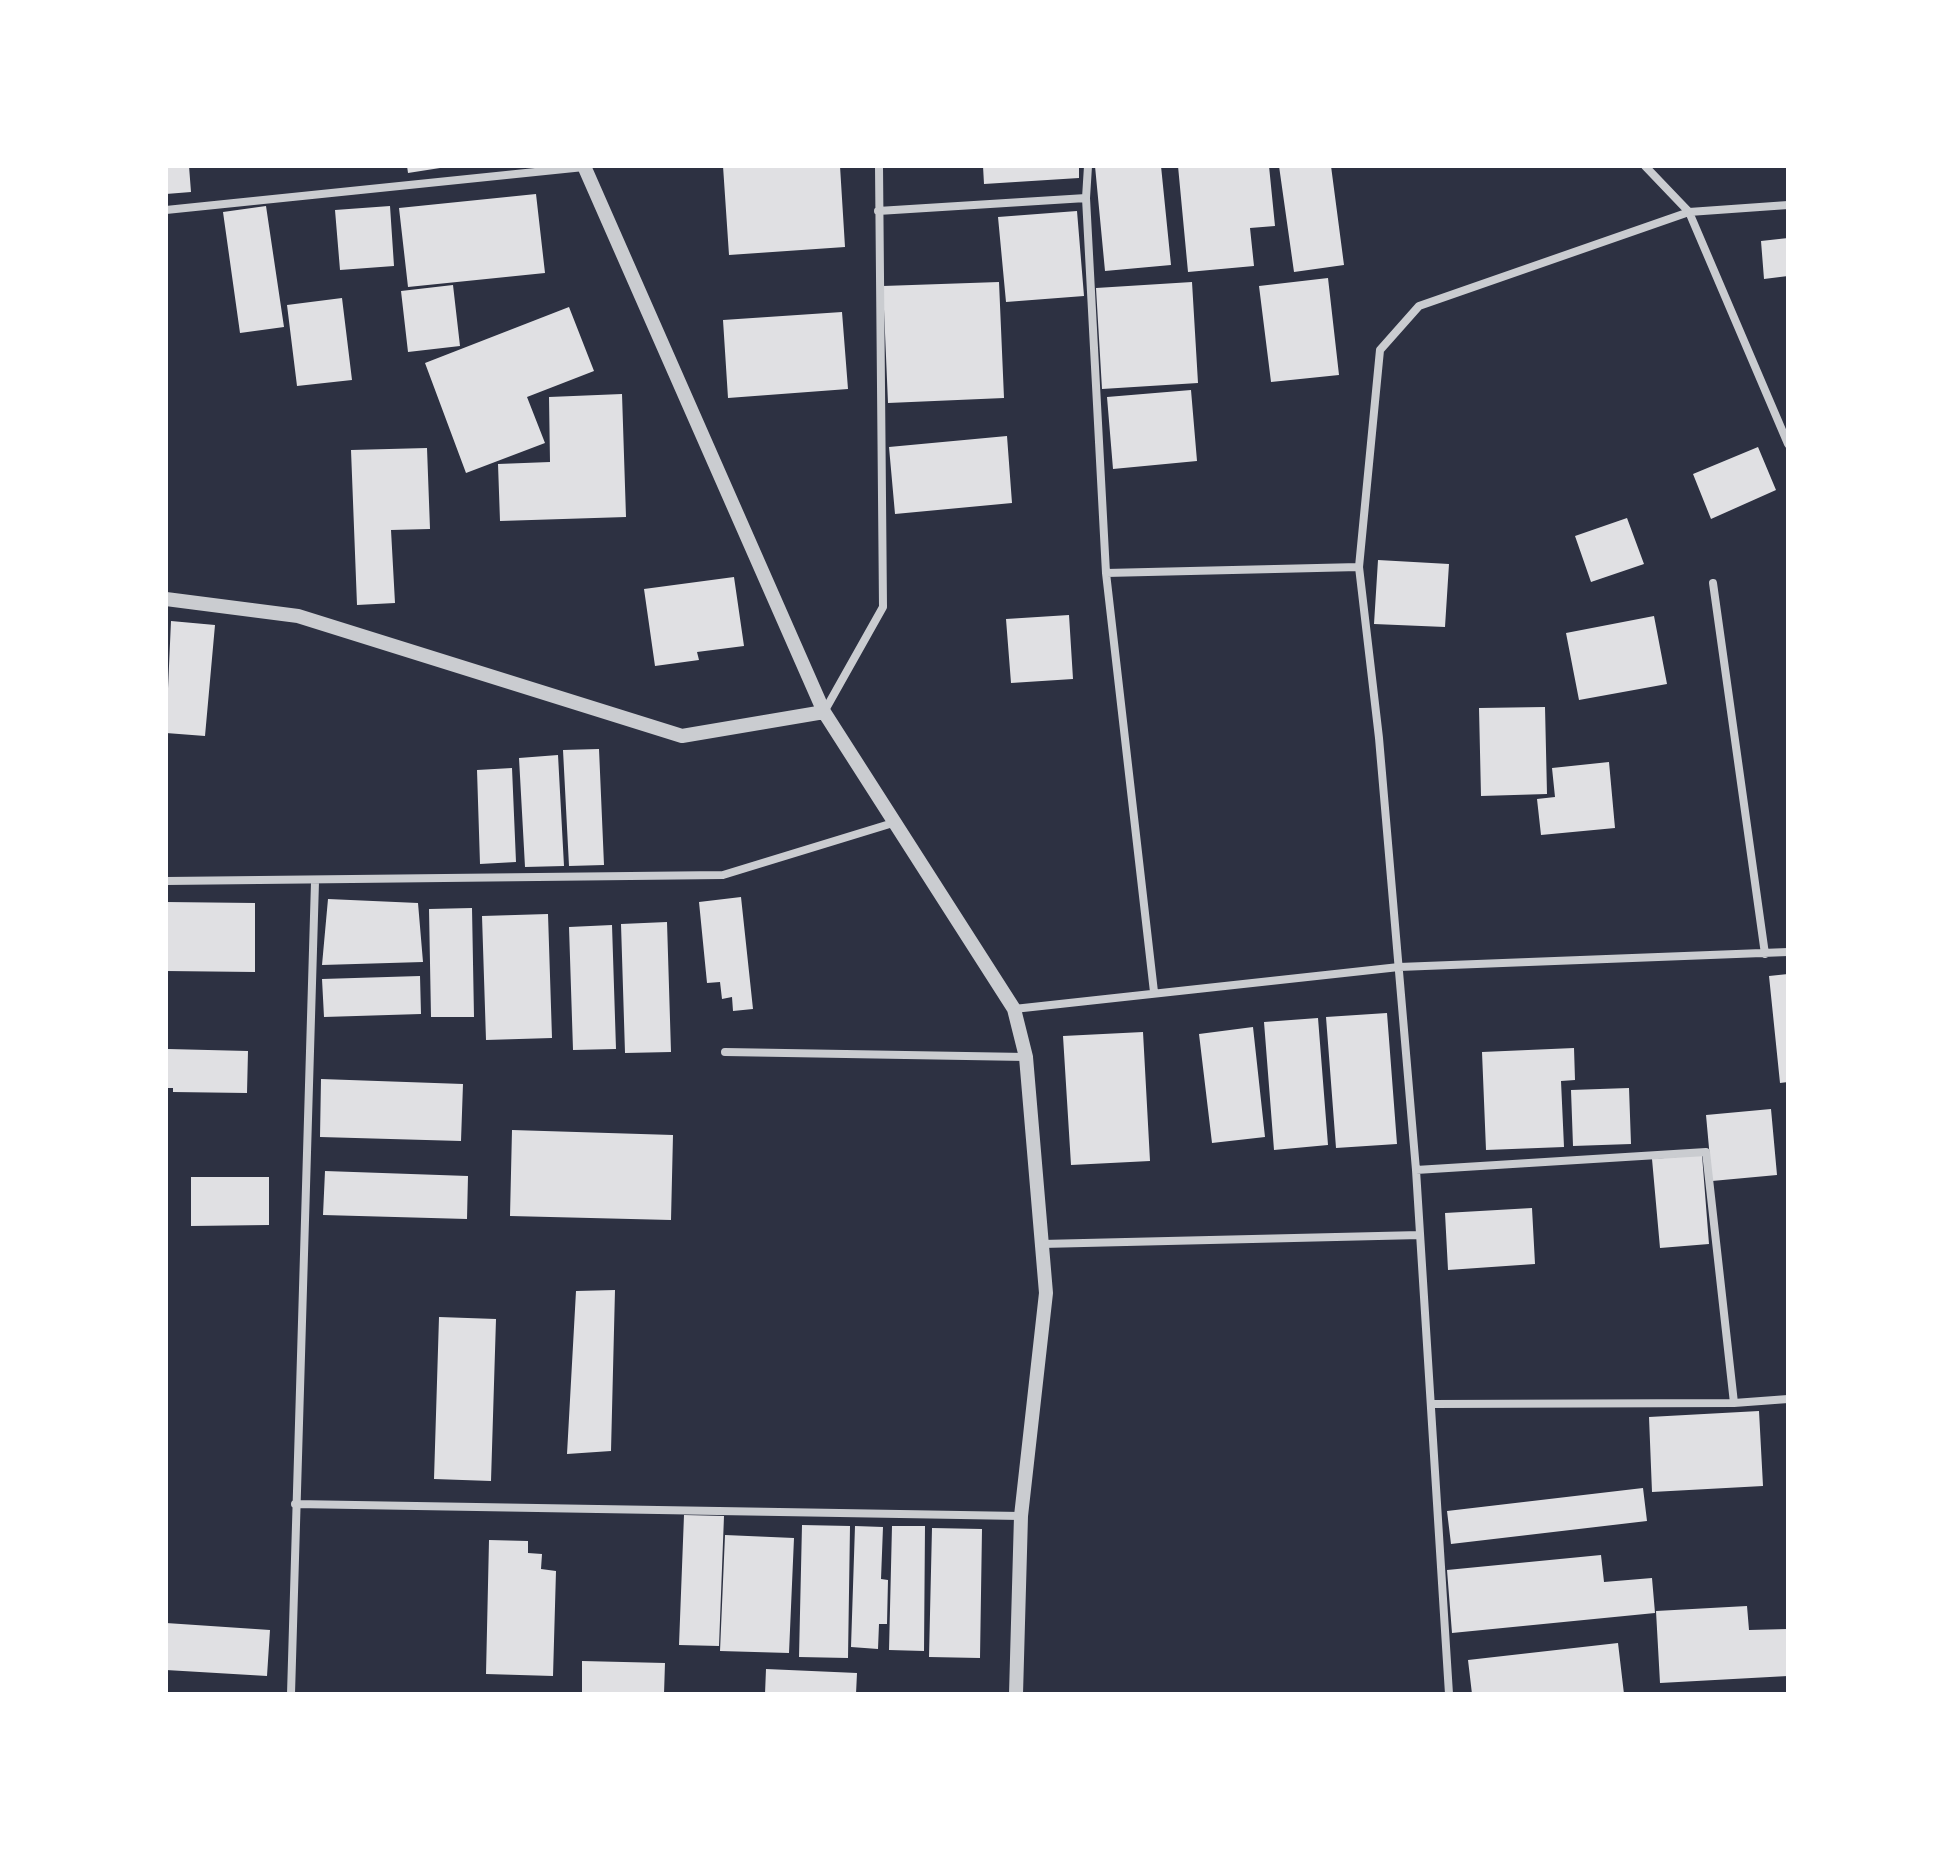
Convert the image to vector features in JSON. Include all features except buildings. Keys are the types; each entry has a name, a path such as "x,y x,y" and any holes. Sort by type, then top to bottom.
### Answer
{"street":[{"path":"166,210 584,166 824,712 1014,1009 1026,1057 1046,1293 1021,1516 1016,1694"},
{"path":"824,712 883,607 879,166"},
{"path":"1088,166 1086,198 1106,573 1154,992"},
{"path":"1645,166 1689,212 1788,444"},
{"path":"878,211 1086,198"},
{"path":"1449,1694 1416,1170 1359,567 1380,350 1419,306 1689,212 1788,205"},
{"path":"1106,573 1359,567"},
{"path":"1713,583 1765,954"},
{"path":"166,599 298,616 682,736 824,712"},
{"path":"166,881 315,882 723,875 893,823"},
{"path":"291,1694 315,882"},
{"path":"1014,1009 1399,967 1788,952"},
{"path":"725,1052 1026,1057"},
{"path":"1416,1170 1706,1152 1734,1403"},
{"path":"1042,1244 1420,1235"},
{"path":"1433,1404 1734,1403 1788,1399"},
{"path":"295,1504 1021,1516"}]}
